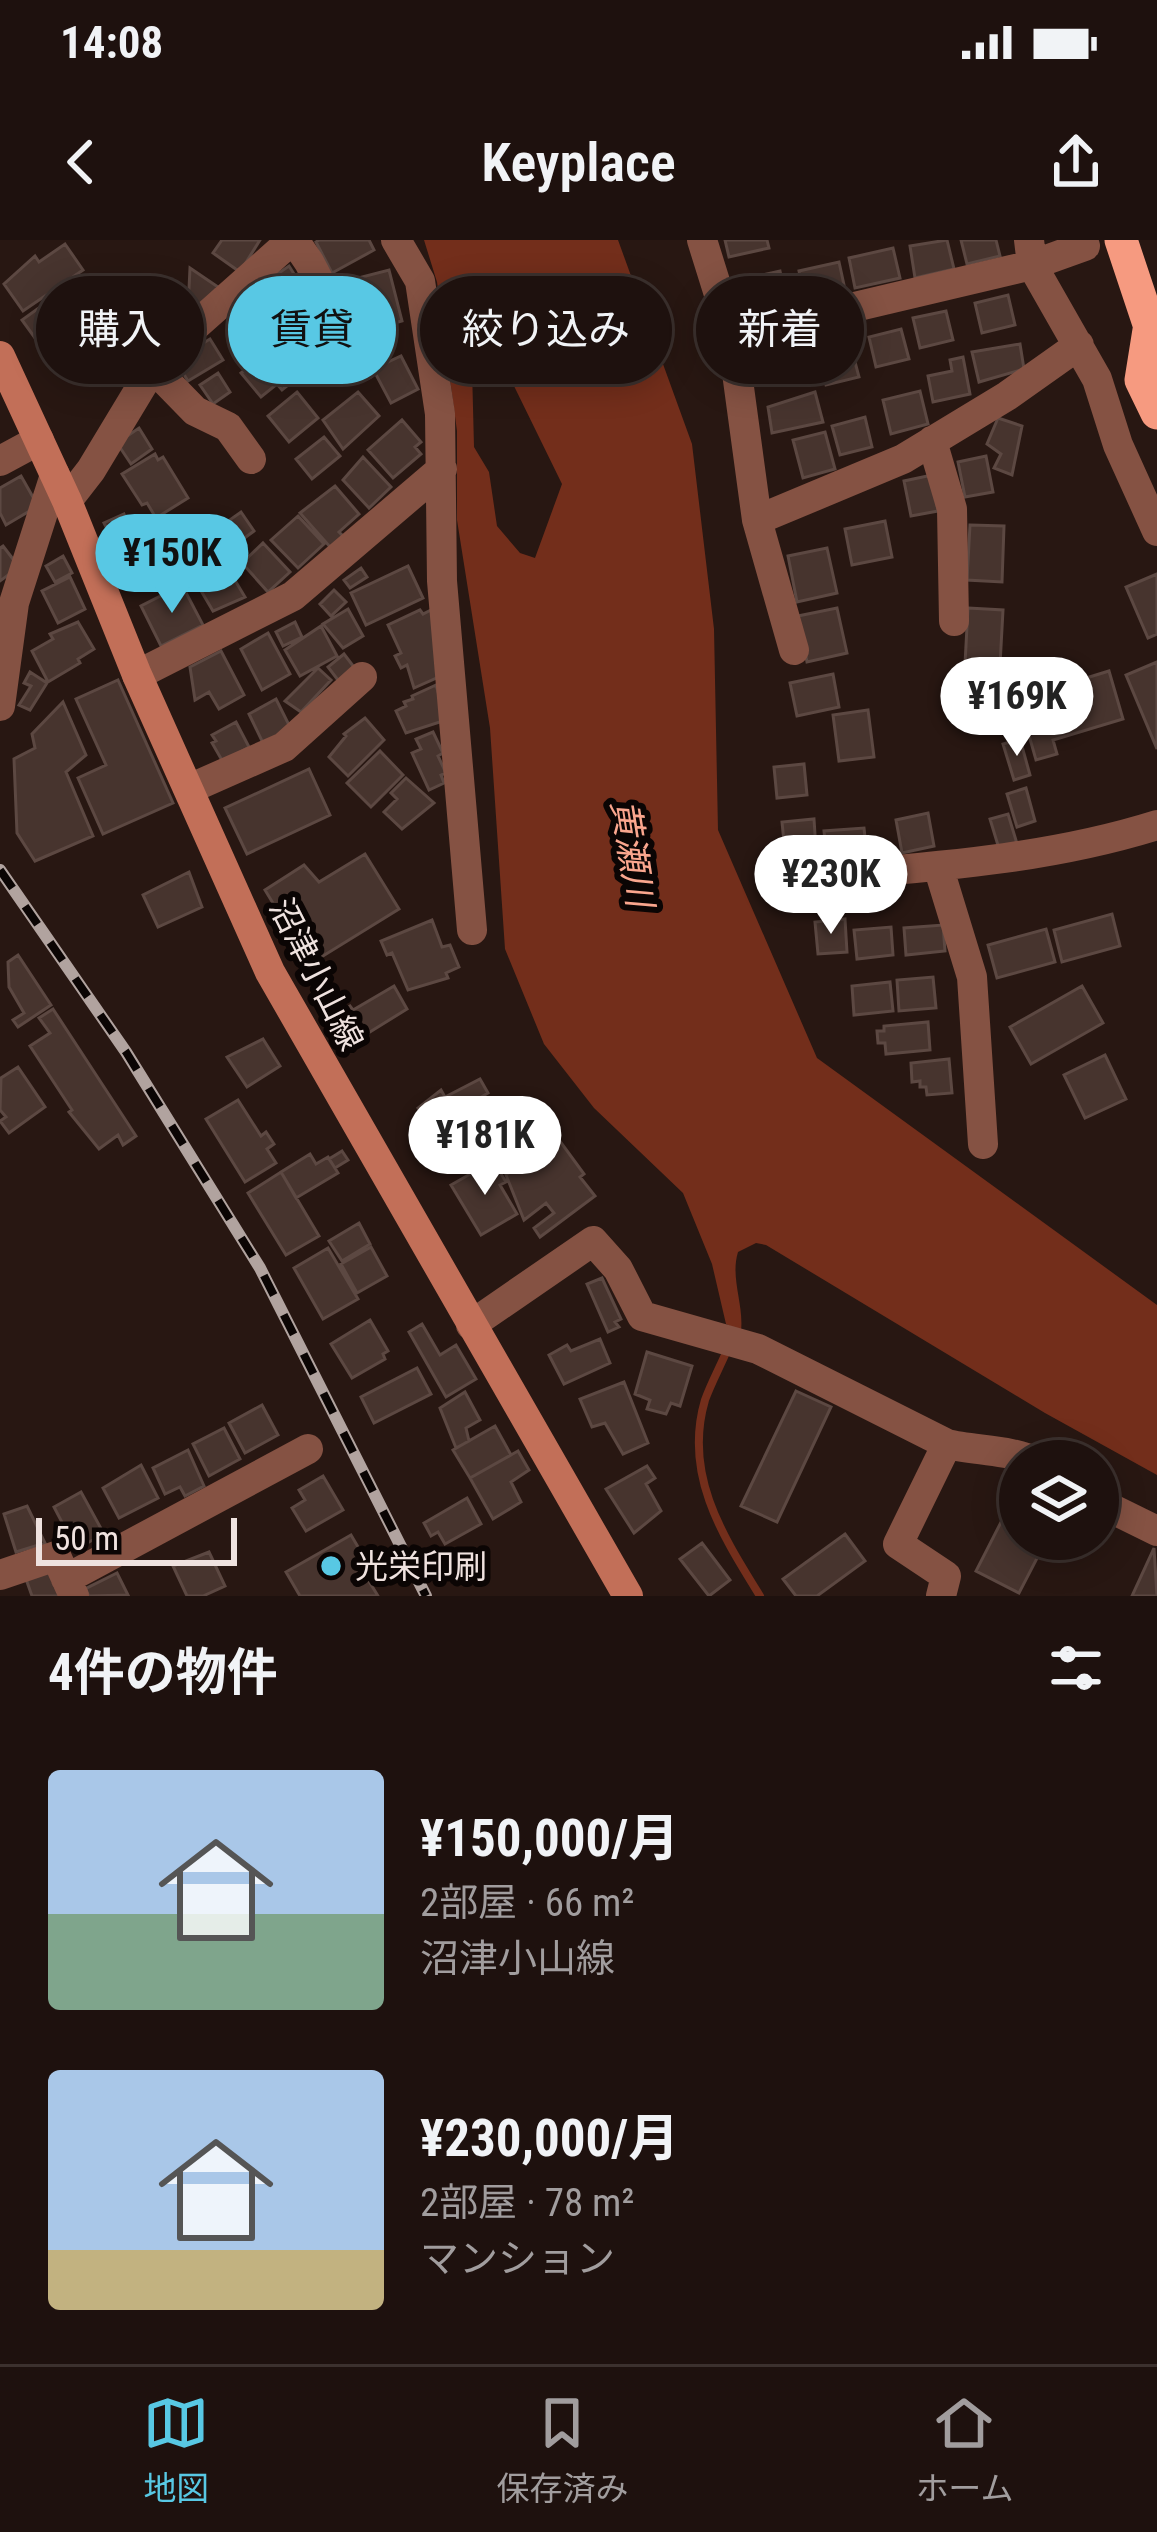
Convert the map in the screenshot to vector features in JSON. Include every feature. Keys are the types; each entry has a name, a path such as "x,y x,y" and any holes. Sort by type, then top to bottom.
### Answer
{"highway":[{"path":"1121,240 1153,339 1141,380 1157,413"}],"main road":[{"name":"沼津小山線","path":"0,356 270,972 628,1596"}],"street":[{"path":"204,321 293,240 316,276"},
{"path":"396,240 421,281 440,414 442,581 472,930"},
{"path":"702,240 713,276"},
{"path":"864,299 1030,253 1085,246"},
{"path":"1030,253 1097,379 1118,445 1157,531"},
{"path":"757,520 903,459 1007,396 1078,345"},
{"path":"0,706 14,603 61,488 91,470 143,384"},
{"path":"169,384 195,411 228,427 251,459"},
{"path":"739,384 757,520 794,650"},
{"path":"0,461 39,440"},
{"path":"932,441 952,509 953,621"},
{"path":"136,675 293,596 442,469"},
{"path":"189,790 284,747 362,676"},
{"path":"783,880 1009,859 1102,842 1157,825"},
{"path":"938,866 972,977 983,1144"},
{"path":"471,1324 593,1241 617,1269 642,1316 758,1349 947,1444 999,1453"},
{"path":"941,1596 946,1576 898,1544 947,1444"},
{"path":"0,1575 56,1556 70,1587 308,1449"},
{"path":"1119,1512 1157,1531"}],"water":[{"path":"424,240 618,240 631,276 435,276"},
{"name":"黄瀬川","path":"451,384 472,384 474,447 489,472 497,526 520,553 535,558 562,484 513,384 670,384 692,444 714,629 718,830 817,1058 1157,1305 1157,1475 1119,1454 1119,1440 1094,1440 766,1245 756,1243 738,1252 741,1331 726,1324 712,1264 683,1193 594,1108 544,1044 505,949 490,728 457,520 457,431"}],"building":[{"path":"222,240 260,240 240,272 213,253"},
{"path":"319,240 369,240 374,250 332,273"},
{"path":"725,240 767,240 769,248 729,257"},
{"path":"947,240 954,269 915,278 910,246"},
{"path":"961,240 996,240 1000,256 967,264"},
{"path":"65,244 83,270 74,276 36,276 36,302 23,311 4,284 35,256 39,262"},
{"path":"893,248 900,278 864,286 864,276 853,276 849,258"},
{"path":"839,262 842,276 800,276 799,271"},
{"path":"289,266 295,276 274,276"},
{"path":"204,278 218,287 204,303"},
{"path":"1008,295 1015,325 982,333 975,303"},
{"path":"36,310 36,339 22,320"},
{"path":"946,311 953,340 920,348 913,318"},
{"path":"901,329 909,359 876,367 869,337"},
{"path":"210,339 223,360 204,371 204,343"},
{"path":"1020,344 1024,369 979,382 972,352"},
{"path":"401,356 418,389 391,403 381,384 396,384 396,358"},
{"path":"963,357 970,394 933,402 928,376 952,371 950,360"},
{"path":"218,373 230,392 213,404 200,385"},
{"path":"250,384 277,384 261,397"},
{"path":"920,391 928,424 891,434 883,400"},
{"path":"297,392 318,418 289,442 268,416"},
{"path":"358,392 379,416 343,449 323,420"},
{"path":"815,392 823,422 772,433 768,407"},
{"path":"865,417 872,447 840,455 832,426"},
{"path":"998,418 1022,426 1012,475 994,468 1001,454 987,444"},
{"path":"402,420 421,442 415,447 421,454 393,478 368,450"},
{"path":"139,428 152,449 131,464 117,443"},
{"path":"825,432 835,469 803,478 793,440"},
{"path":"324,437 340,456 312,479 296,459"},
{"path":"155,454 158,460 163,457 188,498 156,518 122,474"},
{"path":"986,456 993,492 965,497 958,462"},
{"path":"363,457 391,487 369,508 343,480"},
{"path":"932,475 938,511 911,516 904,481"},
{"path":"21,476 38,506 6,525 0,513 0,488"},
{"path":"335,486 359,514 339,532 344,537 331,548 300,513"},
{"path":"241,512 254,531 231,548 217,529"},
{"path":"124,514 133,534 114,543 104,523"},
{"path":"298,516 324,544 298,568 271,540"},
{"path":"885,521 892,557 852,565 845,529"},
{"path":"970,525 1004,526 1002,582 967,580"},
{"path":"197,533 211,564 161,587 143,558"},
{"path":"263,543 290,572 268,592 242,563"},
{"path":"0,548 19,567 0,581"},
{"path":"827,548 837,593 797,602 788,556"},
{"path":"63,556 72,573 55,582 46,566"},
{"path":"408,566 423,598 366,625 351,593"},
{"path":"361,568 367,577 350,588 344,580"},
{"path":"230,572 245,597 213,611 200,589"},
{"path":"1157,574 1157,634 1148,638 1126,587"},
{"path":"70,577 85,609 58,623 42,591"},
{"path":"182,585 203,625 161,646 141,606"},
{"path":"334,590 346,602 331,616 320,604"},
{"path":"837,608 847,653 807,662 798,616"},
{"path":"968,608 1003,610 1000,665 965,664"},
{"path":"348,609 363,636 343,648 323,624"},
{"path":"420,610 423,614 431,610 443,675 414,688 407,665 401,668 395,656 401,653 388,625"},
{"path":"78,622 94,649 48,682 32,651 53,639 50,634"},
{"path":"295,622 302,637 283,646 276,632"},
{"path":"321,626 337,656 300,676 285,650"},
{"path":"268,633 290,674 262,690 241,649"},
{"path":"221,651 244,695 219,709 209,692 195,700 190,667"},
{"path":"344,654 357,671 341,684 328,667"},
{"path":"1157,662 1157,749 1126,675"},
{"path":"318,668 331,680 301,712 285,701"},
{"path":"1109,671 1123,719 1053,740 1057,754 1036,760 1022,711 1061,700 1057,687"},
{"path":"30,672 47,683 30,710 19,705 31,686 24,683"},
{"path":"833,674 839,707 797,716 790,683"},
{"path":"118,680 173,803 103,834 78,778 106,765 76,699"},
{"path":"436,685 446,720 406,733 396,711 412,696"},
{"path":"276,699 291,729 263,743 249,714"},
{"path":"63,702 86,755 66,772 93,836 35,861 17,833 14,759 35,748 32,734"},
{"path":"868,710 874,757 839,761 833,715"},
{"path":"365,718 384,740 348,776 329,757 344,734"},
{"path":"236,722 249,747 223,762 212,735"},
{"path":"433,732 446,773 441,775 444,783 429,790 412,753 421,749 416,739"},
{"path":"1020,739 1030,775 1014,780 1003,744"},
{"path":"380,751 403,775 371,807 347,783"},
{"path":"804,764 807,795 777,798 774,767"},
{"path":"309,769 330,815 247,854 225,808"},
{"path":"406,778 434,803 402,829 384,812 397,799 391,793"},
{"path":"1026,788 1035,821 1017,827 1007,794"},
{"path":"928,813 934,846 902,853 896,820"},
{"path":"1008,814 1018,847 1000,852 990,819"},
{"path":"814,819 816,850 785,852 782,822"},
{"path":"864,828 867,856 827,860 824,831"},
{"path":"365,854 399,909 310,964 265,890 304,865 319,882"},
{"path":"189,872 202,907 158,927 143,895"},
{"path":"1112,914 1120,946 1062,962 1054,930"},
{"path":"845,919 847,952 818,954 815,922"},
{"path":"432,920 442,947 450,945 459,967 446,973 448,978 408,990 392,953 387,955 381,941"},
{"path":"943,925 945,951 906,955 904,928"},
{"path":"891,927 893,955 857,959 854,930"},
{"path":"1046,929 1055,962 997,978 988,945"},
{"path":"18,955 51,1005 18,1027 13,1020 24,1013 9,987 8,962"},
{"path":"933,977 936,1008 899,1011 897,980"},
{"path":"890,982 893,1011 854,1015 852,986"},
{"path":"394,986 407,1009 357,1040 340,1012 350,1006 353,1010"},
{"path":"1082,986 1103,1023 1031,1064 1010,1027"},
{"path":"53,1009 136,1136 123,1145 118,1135 99,1149 69,1112 72,1110 30,1046 50,1033 39,1018"},
{"path":"928,1022 930,1050 886,1054 885,1043 878,1043 877,1031 884,1031 884,1026"},
{"path":"263,1039 280,1066 247,1087 227,1057"},
{"path":"1105,1055 1126,1099 1085,1118 1064,1075"},
{"path":"949,1059 952,1093 927,1095 920,1081 912,1082 911,1063"},
{"path":"18,1067 45,1107 9,1133 0,1121 6,1117 0,1110 1,1078"},
{"path":"480,1079 488,1093 421,1141 415,1133 429,1125 418,1108 441,1090 445,1097"},
{"path":"238,1100 261,1136 266,1132 274,1144 267,1149 276,1163 245,1182 206,1119"},
{"path":"480,1107 493,1127 463,1146 450,1126"},
{"path":"533,1113 553,1140 557,1137 595,1196 540,1237 534,1228 554,1213 546,1203 524,1220 506,1175 518,1165 505,1149 505,1134"},
{"path":"487,1139 496,1153 479,1163 470,1151"},
{"path":"342,1151 348,1160 335,1168 329,1159"},
{"path":"310,1154 316,1164 328,1157 338,1173 296,1198 281,1172"},
{"path":"493,1161 517,1214 481,1235 451,1185"},
{"path":"281,1172 319,1236 286,1255 248,1193"},
{"path":"359,1223 370,1244 342,1261 329,1241"},
{"path":"371,1247 387,1276 357,1293 341,1264"},
{"path":"328,1248 358,1299 323,1319 294,1268"},
{"path":"602,1278 621,1319 615,1322 619,1327 608,1332 587,1284"},
{"path":"370,1320 388,1351 383,1354 385,1359 352,1378 331,1344"},
{"path":"422,1324 440,1355 456,1345 476,1379 446,1397 409,1332"},
{"path":"600,1339 610,1363 564,1384 549,1355 567,1345 571,1351"},
{"path":"647,1352 692,1366 680,1406 671,1403 666,1414 647,1409 650,1400 635,1394"},
{"path":"417,1368 431,1394 374,1423 361,1397"},
{"path":"624,1382 648,1443 623,1454 605,1423 592,1427 580,1399"},
{"path":"796,1391 831,1407 777,1522 741,1506"},
{"path":"465,1392 480,1420 466,1428 469,1441 456,1448 440,1408"},
{"path":"262,1405 278,1435 245,1453 229,1423"},
{"path":"495,1426 511,1455 470,1478 453,1450"},
{"path":"224,1428 240,1459 209,1476 193,1444"},
{"path":"188,1450 204,1486 185,1496 180,1487 165,1494 153,1468"},
{"path":"518,1451 529,1470 511,1482 521,1502 493,1519 470,1478"},
{"path":"141,1465 158,1498 119,1518 103,1488"},
{"path":"647,1466 655,1478 646,1484 661,1511 634,1533 606,1489"},
{"path":"323,1476 343,1510 306,1531 292,1508 305,1500 299,1490"},
{"path":"81,1492 104,1534 76,1549 54,1507"},
{"path":"467,1498 481,1524 445,1544 438,1532 431,1536 424,1523"},
{"path":"27,1506 45,1543 16,1552 4,1514"},
{"path":"999,1526 999,1560 1036,1560 1019,1593 976,1571"},
{"path":"845,1534 865,1561 817,1596 796,1596 783,1579"},
{"name":"光栄印刷","path":"351,1535 368,1564 361,1568 378,1596 300,1596 286,1572"},
{"path":"702,1543 730,1580 709,1596 680,1559"},
{"path":"1154,1548 1157,1596 1132,1596"},
{"path":"209,1552 225,1586 203,1596 187,1596 173,1566"},
{"path":"53,1568 65,1596 32,1596 26,1579"},
{"path":"117,1573 128,1595 89,1596 85,1589"}],"waterway":[{"path":"728,1348 705,1400 699,1454 710,1504 760,1596"}],"railway":[{"path":"0,870 126,1052 260,1268 426,1596"}],"place":[{"name":"光栄印刷","path":"331,1566"}]}
